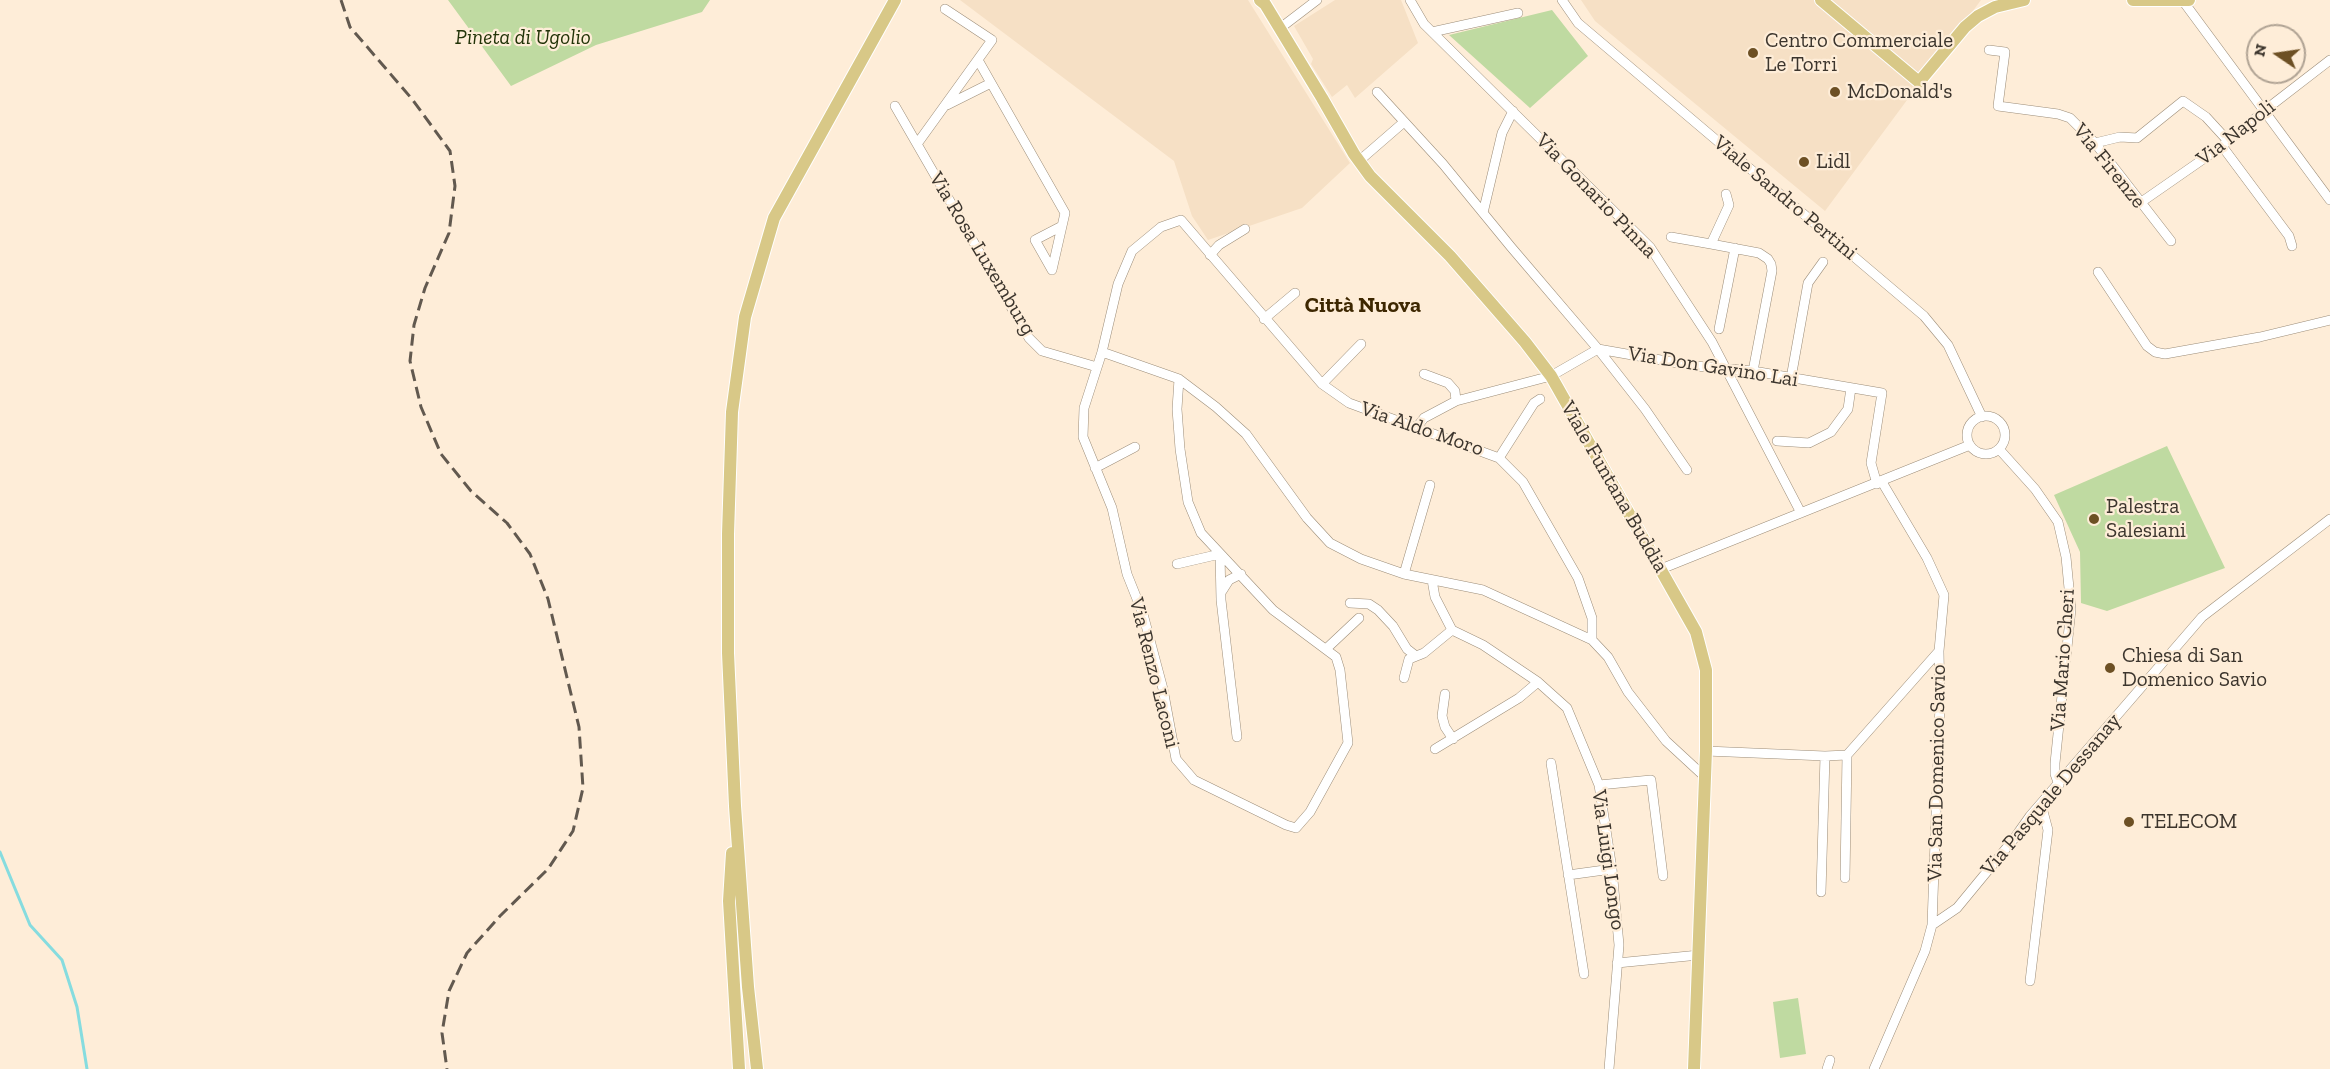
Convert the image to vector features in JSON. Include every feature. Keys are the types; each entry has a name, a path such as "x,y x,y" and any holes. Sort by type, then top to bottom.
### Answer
{"main road":[{"name":"Viale Funtana Buddia","path":"1260,0 1370,176 1450,256 1525,342 1551,376 1696,632 1704,657 1706,751 1694,1069"},
{"path":"1821,0 1919,82 1965,27 1978,16 1995,7 2024,0"},
{"path":"2133,0 2186,0"},
{"path":"757,1069 748,987 735,807 728,652 728,534 732,412 745,317 774,218 892,5"},
{"path":"735,807 729,901 739,1069"}],"street":[{"path":"1279,28 1317,0"},
{"name":"Via Gonario Pinna","path":"1410,0 1424,24 1650,247 1689,305 1726,368 1800,513"},
{"name":"Viale Sandro Pertini","path":"1562,0 1578,23 1924,315 1948,345 1982,417"},
{"path":"2186,0 2330,200"},
{"path":"917,144 992,40 945,9"},
{"path":"1432,32 1518,13"},
{"name":"Via Firenze","path":"1989,50 2005,52 1998,106 2058,114 2070,118 2095,143 2171,241"},
{"path":"978,60 1065,213 1052,270 1035,240 1062,226"},
{"name":"Via Napoli","path":"2140,203 2225,144 2330,60"},
{"path":"944,107 991,83"},
{"path":"1377,92 1443,165 1598,349 1645,409 1687,470"},
{"path":"2095,143 2120,137 2137,138 2183,101 2206,117 2289,236 2292,246"},
{"name":"Via Rosa Luxemburg","path":"895,106 1029,338 1042,351 1097,367"},
{"path":"1484,213 1502,133 1513,111"},
{"path":"1359,161 1404,122"},
{"path":"1711,244 1729,205 1726,194"},
{"name":"Via Aldo Moro","path":"1102,352 1118,284 1132,251 1161,227 1181,220 1322,384 1349,403 1499,458 1523,482 1578,578 1592,618 1592,640"},
{"path":"1210,255 1219,245 1245,229"},
{"path":"1671,237 1759,253 1768,259 1772,271 1753,371"},
{"path":"1719,329 1735,248"},
{"path":"1791,378 1808,283 1823,262"},
{"path":"2098,272 2147,346 2155,352 2176,353 2330,320"},
{"path":"1264,319 1295,293"},
{"path":"1322,384 1361,344"},
{"name":"Via Don Gavino Lai","path":"1418,427 1424,418 1456,401 1551,376 1598,349 1695,366 1753,371 1882,393 1871,463 1879,483"},
{"path":"1134,447 1095,468 1083,436 1084,408 1102,352 1179,379 1216,407 1246,434 1307,518 1330,543 1360,559 1404,574 1483,590 1592,640 1608,657 1628,692 1666,741 1705,777"},
{"path":"1424,374 1448,383 1455,391 1456,401"},
{"name":"Via Renzo Laconi","path":"1095,468 1112,508 1127,574 1143,614 1163,689 1176,759 1194,780 1296,828 1311,812 1348,743 1340,670 1336,657 1273,610 1201,533 1188,502 1179,439 1177,409 1179,379"},
{"path":"1777,441 1809,443 1831,432 1848,409 1851,388"},
{"path":"1499,458 1534,403 1540,399"},
{"path":"1982,417 1996,419 2003,426 2006,436 1999,449 1992,454 1976,451 1970,445 1967,435 1970,426 1982,417"},
{"path":"1662,569 1970,445"},
{"name":"Via Mario Cheri","path":"1999,449 2035,489 2058,522 2066,557 2071,609 2055,762 2055,774 2059,785"},
{"name":"Via San Domenico Savio","path":"1875,1069 1925,951 1932,925 1940,715 1939,651 1944,595 1927,558 1879,483"},
{"path":"1404,574 1430,485"},
{"name":"Via Pasquale Dessanay","path":"1932,925 1956,908 2161,662 2202,617 2330,519"},
{"path":"1178,564 1220,554 1237,736"},
{"path":"1222,591 1228,580 1241,574"},
{"path":"1404,678 1409,659 1424,653 1452,630 1435,597 1432,580"},
{"path":"1350,603 1369,604 1378,610 1393,626 1407,649 1416,656"},
{"path":"1326,649 1359,618"},
{"name":"Via Luigi Longo","path":"1452,630 1483,645 1538,682 1567,708 1599,785 1612,869 1619,945 1609,1069"},
{"path":"1845,878 1847,755 1939,651"},
{"path":"1435,749 1519,698 1538,682"},
{"path":"1446,694 1442,716 1445,727 1453,739"},
{"path":"1706,751 1847,755"},
{"path":"1821,892 1825,756"},
{"path":"1551,763 1584,974"},
{"path":"1599,785 1651,780 1663,876"},
{"path":"2030,981 2048,830 2041,804"},
{"path":"1568,875 1612,869"},
{"path":"1617,963 1699,956"}],"shaded area":[{"path":"960,0 1248,0 1350,163 1302,208 1208,240 1192,216 1174,161"},
{"path":"1335,0 1401,0 1418,43 1355,98 1347,85 1332,97 1311,64 1313,59 1294,26"},
{"path":"1581,0 1981,0 1825,211 1595,21"}],"green space":[{"name":"Pineta di Ugolio","path":"448,0 710,0 702,12 596,45 511,86"},
{"path":"1552,10 1588,56 1530,108 1449,35"},
{"path":"2167,446 2225,568 2107,611 2081,603 2080,552 2054,495"},
{"path":"1798,998 1806,1054 1780,1058 1773,1002"}],"waterway":[{"path":"0,852 30,925 62,960 77,1007 87,1069"}],"railway":[{"path":"341,0 350,27 412,99 450,151 455,186 449,233 425,288 414,325 410,361 421,407 441,454 471,491 507,523 530,554 548,599 579,727 583,788 573,831 548,869 500,916 467,953 449,991 442,1033 447,1069"}],"place":[{"name":"Centro Commerciale Le Torri","path":"1753,53"},
{"name":"McDonald's","path":"1835,92"},
{"name":"Lidl","path":"1804,162"},
{"name":"Palestra Salesiani","path":"2094,519"},
{"name":"Chiesa di San Domenico Savio","path":"2110,668"},
{"name":"TELECOM","path":"2129,822"}],"district":[{"name":"Città Nuova","path":"1363,306"}]}
